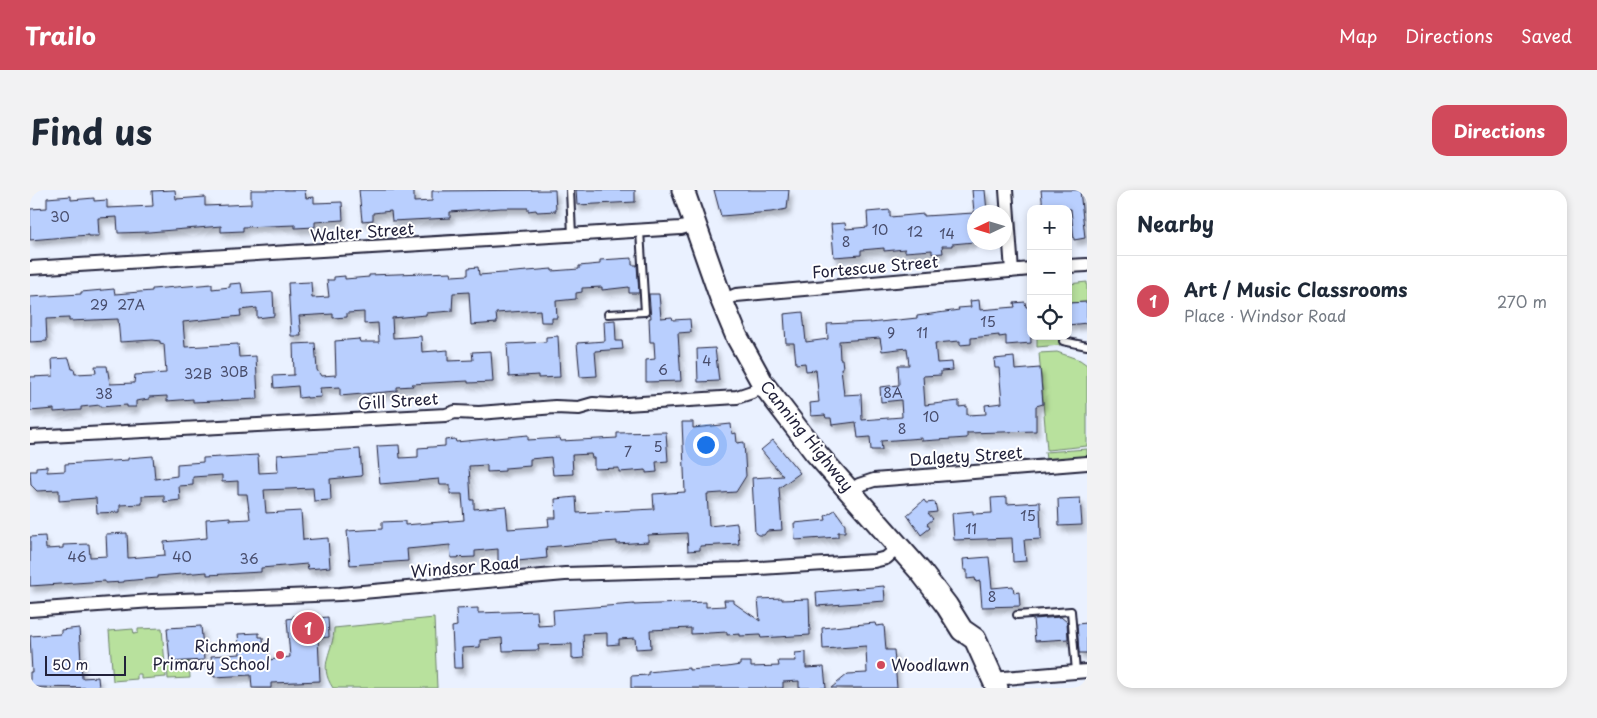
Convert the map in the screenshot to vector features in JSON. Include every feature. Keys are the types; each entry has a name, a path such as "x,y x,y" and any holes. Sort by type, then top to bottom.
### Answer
{"highway":[{"name":"Canning Highway","path":"683,190 722,301 737,337 763,384 815,452 899,547 947,606 962,630 963,645 991,685"}],"street":[{"path":"1006,190 1012,271"},
{"name":"Walter Street","path":"30,268 640,231 684,228 695,224"},
{"path":"1072,266 1087,265"},
{"name":"Fortescue Street","path":"722,301 736,295 1027,270"},
{"name":"Gill Street","path":"30,437 339,422 446,415 455,412 479,413 555,407 579,408 593,404 737,397 752,392 763,384"},
{"name":"Dalgety Street","path":"851,492 859,485 874,480 1087,463"},
{"name":"Windsor Road","path":"30,610 152,601 340,594 566,574 742,569 874,560 886,558 899,547"},
{"path":"991,685 1081,671"}],"lane":[{"path":"570,190 572,235"},
{"path":"608,314 646,312 640,231"},
{"path":"1063,342 1087,346"},
{"path":"1017,615 1071,611 1081,671"}],"green space":[{"path":"1087,282 1087,302 1072,303 1072,284"},
{"path":"1037,340 1060,340 1060,345 1037,347"},
{"path":"1057,352 1080,360 1087,365 1087,446 1047,450 1039,353"},
{"path":"1087,449 1087,457 1046,459 1045,452"},
{"path":"434,618 437,688 333,688 328,680 326,665 334,628"},
{"path":"162,628 166,677 141,679 141,674 137,674 137,679 113,681 109,631 133,629 134,634 138,633 138,629"},
{"path":"189,661 190,678 168,679 167,663"}],"building":[{"path":"175,190 176,199 205,197 205,206 251,204 251,190 305,190 306,198 314,197 314,203 342,202 343,220 315,222 315,227 295,228 295,225 243,227 243,231 221,232 221,226 118,233 117,217 98,218 99,236 88,235 30,240 30,209 47,208 47,198 71,196 71,200 94,198 94,201 107,200 107,208 153,206 152,191"},
{"path":"359,190 414,190 414,202 432,201 432,191 555,190 556,211 537,212 536,210 528,211 528,208 501,208 450,212 450,218 392,221 391,211 373,213 373,220 362,221"},
{"path":"576,190 635,190 635,202 577,205"},
{"path":"714,190 789,190 787,209 721,216"},
{"path":"972,190 985,190 986,205 973,205"},
{"path":"1041,190 1080,190 1085,238 1074,240 1072,205 1043,205"},
{"path":"890,210 890,217 967,213 967,243 942,246 943,253 932,254 932,250 905,252 905,249 884,251 884,248 861,250 861,255 834,257 831,224 845,223 846,229 868,227 867,212"},
{"path":"632,258 632,265 637,265 639,293 629,293 629,287 602,290 602,287 582,288 582,292 576,293 576,299 556,301 557,318 552,318 552,322 541,322 540,310 496,313 497,323 471,325 469,292 453,293 452,311 392,318 393,338 421,336 422,352 448,350 448,361 473,360 472,352 491,351 493,382 468,383 468,381 412,384 413,386 397,387 397,391 340,396 340,387 320,388 321,397 307,398 299,398 298,386 274,388 273,376 294,375 293,344 315,343 317,370 321,376 336,375 335,341 359,339 360,342 379,342 378,323 364,324 364,312 347,313 347,317 333,318 333,314 299,316 301,336 291,336 288,283 311,282 312,298 329,297 327,280 334,280 334,277 345,276 345,279 369,277 369,275 451,272 452,276 468,275 468,268 478,267 479,275 552,269 552,271 579,269 579,266 600,264 600,260"},
{"path":"241,283 243,294 273,292 274,316 257,318 257,308 240,310 241,316 183,322 185,347 238,344 239,357 256,356 258,399 193,402 193,399 167,401 167,396 149,397 149,399 136,401 136,407 127,407 127,405 100,407 100,405 81,407 81,410 54,412 54,409 30,411 30,377 53,376 52,359 69,358 75,374 96,373 95,366 107,366 110,384 134,383 135,375 166,373 164,344 153,340 120,342 118,319 69,321 69,318 46,319 47,341 30,342 30,297 81,294 81,292 114,289 115,294 212,284 212,289 230,287 230,284"},
{"path":"649,294 659,294 661,318 672,317 673,320 690,319 691,332 678,333 681,381 646,382 646,360 655,359 654,342 650,342"},
{"path":"979,300 980,310 1015,307 1014,303 1025,302 1027,307 1027,340 1031,340 1031,343 1006,345 1006,336 999,337 999,335 971,338 971,344 960,345 960,341 935,343 937,363 952,362 953,370 941,371 941,375 923,376 925,405 959,401 959,407 967,406 967,415 986,414 985,405 1002,403 999,368 995,368 994,359 1014,357 1015,370 1040,368 1043,404 1036,406 1036,431 967,433 967,438 922,441 922,438 881,441 882,450 871,450 870,437 858,438 856,422 832,425 831,418 826,418 825,415 811,416 810,403 819,402 816,370 806,371 805,363 796,364 794,343 786,343 784,314 803,312 806,342 828,339 827,324 870,323 917,318 917,316 971,307 970,301","holes":["880,338 882,351 907,348 909,365 898,365 899,385 880,387 881,402 901,400 902,417 862,420 861,394 844,395 839,341"]},
{"path":"1087,302 1087,323 1072,325 1072,303"},
{"path":"615,320 616,341 622,341 623,349 595,351 597,376 580,377 577,343 605,341 604,321"},
{"path":"558,336 560,377 538,378 538,375 509,377 507,344 546,342 546,337"},
{"path":"715,348 719,381 698,382 697,349"},
{"path":"682,422 693,422 693,428 731,424 732,434 736,433 737,443 744,442 746,476 736,492 707,494 709,526 737,523 739,544 700,546 700,550 688,551 687,533 648,535 648,542 617,544 617,541 546,547 547,558 498,563 498,549 475,551 475,557 451,558 450,545 407,549 408,561 350,565 347,531 382,529 382,522 405,521 405,525 464,520 462,494 450,494 450,485 440,485 439,479 380,484 377,446 399,445 400,458 418,457 418,448 445,446 445,440 455,439 456,442 528,435 528,440 560,438 561,441 617,438 617,433 666,432 668,461 656,462 657,472 646,473 646,470 619,472 619,468 594,469 594,458 592,458 591,454 572,455 573,474 553,475 551,457 530,459 530,466 505,468 505,471 487,472 487,465 469,466 471,500 474,500 474,509 506,506 508,529 549,526 548,518 556,518 555,499 576,497 577,513 654,509 653,494 685,492"},
{"path":"773,440 800,473 779,488 782,530 767,531 764,535 758,535 755,533 752,478 783,476 761,450"},
{"path":"360,449 362,476 330,479 331,500 314,501 313,488 264,490 266,513 301,511 303,540 328,538 330,567 308,569 307,564 261,568 261,572 207,575 207,572 157,576 157,578 124,582 105,583 105,581 30,586 30,537 45,536 46,549 63,548 63,545 89,544 90,557 107,556 106,534 127,533 128,558 165,555 164,542 207,538 206,519 230,517 230,520 250,519 247,494 238,494 238,481 222,482 222,475 193,477 193,485 179,486 180,500 164,502 164,495 142,496 142,504 120,505 120,512 97,513 96,498 59,501 59,490 37,491 31,485 30,471 36,471 36,467 47,466 47,472 65,471 65,464 128,460 128,458 153,456 155,479 177,476 177,464 203,462 203,458 258,455 259,473 278,472 277,455"},
{"path":"1007,497 1007,504 1040,502 1041,539 1024,540 1026,561 1013,562 1012,538 954,540 952,513 973,511 973,514 992,513 991,498"},
{"path":"1080,498 1082,525 1059,526 1058,499"},
{"path":"924,500 926,503 935,502 937,512 928,513 933,519 927,524 930,528 921,535 907,515"},
{"path":"835,510 845,524 845,532 838,532 838,537 795,540 794,523 826,520 825,516"},
{"path":"989,557 992,588 1013,586 1014,593 1019,592 1020,606 982,607 980,581 976,582 975,578 967,579 967,570 964,570 963,559"},
{"path":"884,586 885,601 817,606 816,592"},
{"path":"782,598 782,600 809,599 810,635 761,638 760,635 727,635 727,632 691,634 691,628 650,630 651,648 636,649 635,638 619,639 619,644 607,645 607,633 583,634 584,658 572,659 572,644 538,645 539,650 503,651 502,638 480,640 480,647 462,648 463,668 454,668 452,627 457,626 456,609 478,608 478,613 537,611 538,626 554,625 553,610 634,604 706,602 706,607 725,606 724,600 734,600 734,603 760,621 758,599"},
{"path":"318,614 318,618 328,617 329,637 318,638 320,681 271,683 271,688 252,688 251,675 214,677 211,656 240,654 238,634 259,633 259,637 263,637 264,652 269,652 269,660 290,657 287,619 293,618 293,616"},
{"path":"1061,617 1067,622 1068,639 1035,641 1033,619"},
{"path":"875,623 876,626 884,625 886,650 894,650 897,688 831,688 848,674 867,673 866,646 823,649 822,628"},
{"path":"1087,623 1087,653 1079,653 1077,624"},
{"path":"201,626 204,660 170,662 167,628"},
{"path":"79,628 82,678 98,677 99,688 30,687 30,672 32,672 30,636 61,634 61,630"},
{"path":"806,652 806,668 824,667 826,688 799,688 799,681 783,682 783,688 631,688 631,676 648,675 648,672 727,667 740,665 740,662 751,662 751,667 779,666 778,661 796,661 795,653"}],"place":[{"name":"Art / Music Classrooms","path":"308,628"},
{"name":"Richmond Primary School","path":"280,655"},
{"name":"Woodlawn","path":"881,665"}]}
